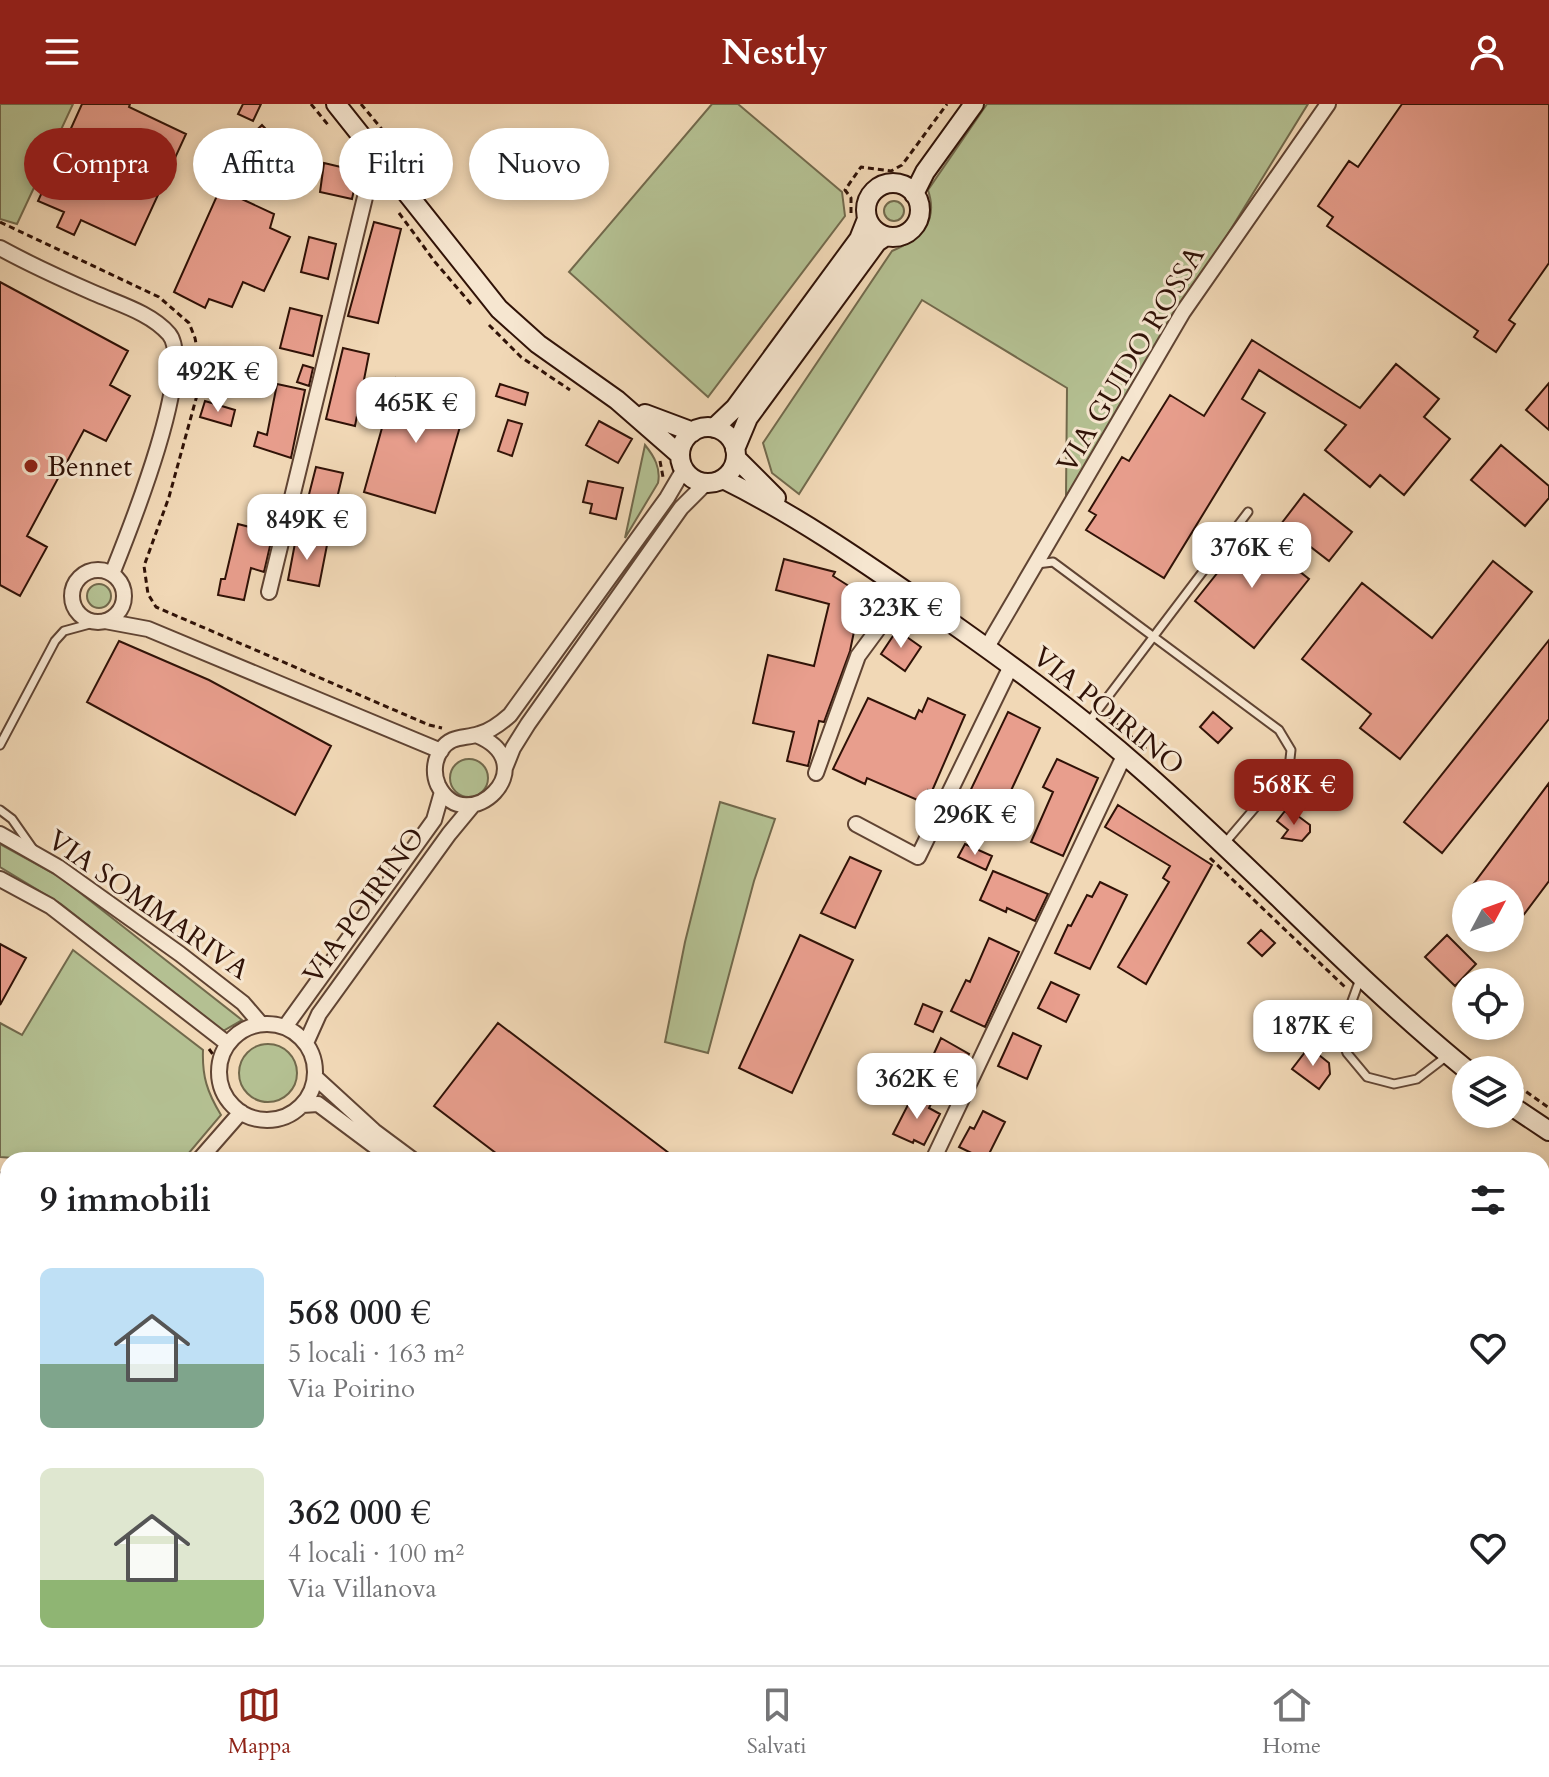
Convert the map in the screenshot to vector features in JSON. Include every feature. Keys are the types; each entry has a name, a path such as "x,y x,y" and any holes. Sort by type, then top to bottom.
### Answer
{"main road":[{"path":"336,104 356,128"},
{"path":"906,189 959,104"},
{"path":"906,189 925,172 974,104"},
{"path":"682,462 686,438 699,429 722,424 859,239 859,217 871,195 883,185 906,189 920,209 915,225 902,236 878,233 859,217"},
{"path":"414,200 499,309 538,344 617,400 682,462 697,481 714,481 734,466 748,418 877,242 886,236"},
{"path":"617,400 664,423 693,432"},
{"path":"714,428 728,436 736,454"},
{"name":"VIA POIRINO","path":"736,454 755,480 798,519 987,647 1124,756 1214,850 1452,1058"},
{"name":"VIA POIRINO","path":"714,481 798,519"},
{"path":"1524,1114 1549,1131"}],"street":[{"name":"VIA GUIDO ROSSA","path":"987,647 1183,312 1328,104"},
{"path":"269,592 364,200"},
{"path":"0,248 138,313 170,336 177,349 177,367 152,468 112,574"},
{"path":"682,462 671,492 510,715 499,725 476,735 456,738 441,751 435,768 436,778 442,792 456,802 473,805 492,797 504,779 513,748 528,724 681,508 714,481"},
{"path":"101,621 119,612 124,596 123,588 112,574 104,570 87,572 80,577 72,592 76,609 81,615 101,621 148,629 441,751"},
{"path":"816,773 858,656 906,591"},
{"path":"124,596 148,629"},
{"path":"856,824 918,857 1011,666"},
{"path":"476,735 496,747 505,769"},
{"path":"937,1152 1124,756"},
{"name":"VIA POIRINO","path":"285,1027 434,820 442,792"},
{"name":"VIA POIRINO","path":"306,1043 319,1014 473,805"},
{"name":"VIA SOMMARIVA","path":"0,834 58,867 180,954 243,1003 261,1024"},
{"name":"VIA SOMMARIVA","path":"0,879 50,906 228,1044"},
{"path":"261,1024 285,1027 306,1043 312,1055 315,1077 310,1094 302,1105 280,1119 266,1120 241,1112 230,1102 220,1077 220,1064 228,1044 237,1035 261,1024"},
{"path":"315,1077 374,1131 402,1152"},
{"path":"302,1105 318,1104 382,1152"},
{"path":"206,1152 241,1112"}],"lane":[{"path":"1087,725 1248,512"},
{"path":"1037,564 1053,562 1279,730 1291,750 1289,768 1214,850"},
{"path":"0,745 55,641 64,631 101,621"},
{"path":"0,810 12,819 37,855"},
{"path":"1361,977 1340,1034 1347,1053 1367,1077 1394,1084 1417,1079 1449,1055"}],"path":[{"path":"361,104 381,128"},
{"path":"859,217 845,190 861,167 891,171 902,165 947,104"},
{"path":"0,222 159,297 189,323 202,377 169,497 144,566 148,594 156,607 429,725 450,729"},
{"path":"1214,850 1298,945 1353,995"},
{"path":"1524,1090 1549,1108"}],"green space":[{"path":"0,104 73,104 62,128 24,128 24,200 28,200 17,224 0,219"},
{"path":"712,104 738,104 842,192 845,216 708,397 569,272"},
{"path":"987,104 1308,104 1066,497 1067,388 922,300 799,494 772,473 763,443 892,251 911,241 925,228 931,212 928,190"},
{"path":"894,201 901,204 904,211 901,218 894,221 887,218 884,211 887,204"},
{"path":"645,445 656,462 658,483 625,538"},
{"path":"99,584 110,591 111,596 104,607 99,608 88,601 87,596 94,585"},
{"path":"469,759 482,765 488,778 482,791 469,797 456,791 450,778 456,765"},
{"path":"720,802 775,819 754,881 708,1053 665,1042 685,942"},
{"path":"0,844 60,877 242,1020 223,1031 61,904 0,867"},
{"path":"73,950 203,1050 206,1084 221,1115 190,1152 0,1152 0,1023 22,1035"},
{"path":"268,1044 288,1053 297,1073 288,1093 268,1102 248,1093 239,1073 248,1053"}],"building":[{"path":"82,104 130,104 129,107 173,128 71,128"},
{"path":"243,104 261,104 253,121 238,114"},
{"path":"1402,104 1549,104 1549,263 1509,320 1515,324 1496,352 1474,337 1478,331 1327,226 1333,217 1318,206 1349,161 1358,167"},
{"path":"177,130 186,134 177,154"},
{"path":"324,163 339,167 339,196 323,193"},
{"path":"156,200 135,245 81,220 74,235 57,227 64,212 38,201"},
{"path":"215,200 244,200 274,214 270,228 290,237 264,291 243,282 232,307 209,299 205,308 174,292"},
{"path":"374,222 401,229 378,323 348,316"},
{"path":"309,237 336,244 328,279 301,272"},
{"path":"0,282 128,351 110,385 130,396 106,441 84,430 27,536 47,547 20,596 0,585"},
{"path":"290,308 322,316 313,356 280,348"},
{"path":"1252,340 1360,408 1396,364 1439,399 1424,417 1450,439 1404,495 1380,475 1370,487 1325,450 1346,425 1259,370 1242,399 1265,413 1164,578 1086,530 1096,515 1089,511 1122,457 1129,461 1170,395 1204,416"},
{"path":"343,348 369,354 355,426 326,419"},
{"path":"303,365 313,368 309,386 297,382"},
{"path":"396,378 468,399 435,513 364,492"},
{"path":"1549,383 1549,430 1526,410"},
{"path":"277,384 305,390 291,458 254,446 258,432 267,435"},
{"path":"500,384 528,393 525,405 496,396"},
{"path":"205,401 235,410 231,426 200,417"},
{"path":"508,420 522,424 512,456 498,451"},
{"path":"599,421 632,439 618,463 586,445"},
{"path":"1501,445 1549,486 1549,498 1525,526 1471,480"},
{"path":"316,467 343,473 334,511 329,510 327,519 304,514"},
{"path":"588,481 623,488 616,519 590,513 592,504 583,502"},
{"path":"1304,494 1352,532 1329,561 1281,524"},
{"path":"238,524 273,533 264,572 251,568 244,600 218,595"},
{"path":"1250,532 1309,579 1254,648 1195,601"},
{"path":"296,538 327,545 319,586 288,580"},
{"path":"784,559 835,572 833,576 879,605 865,628 856,622 850,651 824,722 819,721 808,766 787,761 794,732 753,723 768,655 814,666 829,604 776,590"},
{"path":"1493,561 1532,592 1400,759 1360,728 1371,714 1302,659 1362,583 1432,638"},
{"path":"897,630 921,647 905,671 881,654"},
{"path":"1549,640 1549,719 1442,853 1404,822"},
{"path":"119,641 209,680 331,746 295,815 87,702"},
{"path":"868,698 915,719 928,698 965,715 932,791 928,790 922,802 867,778 865,784 833,769"},
{"path":"1008,712 1040,728 996,823 963,806"},
{"path":"1213,712 1232,728 1218,743 1200,727"},
{"path":"1057,759 1098,778 1063,856 1031,842 1053,792 1043,787"},
{"path":"1549,783 1549,881 1524,914 1524,880 1476,880"},
{"path":"1118,805 1212,865 1146,984 1118,967 1169,882 1163,878 1170,866 1105,827"},
{"path":"1285,811 1310,825 1310,832 1302,841 1282,838 1288,830 1277,821"},
{"path":"965,844 992,856 986,870 958,857"},
{"path":"850,857 881,871 855,928 821,913"},
{"path":"993,871 1048,894 1035,921 980,900"},
{"path":"1100,882 1127,895 1090,969 1055,953 1087,895 1092,897"},
{"path":"1261,930 1275,943 1262,956 1248,943"},
{"path":"800,935 853,960 792,1093 739,1068"},
{"path":"1447,935 1452,940 1452,952 1464,952 1476,964 1472,968 1452,968 1452,983 1425,957"},
{"path":"989,938 1019,952 985,1027 951,1011 966,980 970,982"},
{"path":"0,944 26,958 0,1005"},
{"path":"1051,982 1079,995 1066,1022 1038,1008"},
{"path":"923,1004 942,1012 933,1032 915,1024"},
{"path":"498,1023 667,1152 494,1152 434,1106"},
{"path":"1013,1033 1041,1046 1027,1079 998,1066"},
{"path":"941,1038 969,1054 955,1083 927,1069"},
{"path":"1309,1047 1329,1063 1330,1074 1319,1089 1292,1069"},
{"path":"913,1095 931,1104 929,1108 940,1114 924,1145 893,1134"},
{"path":"983,1111 1005,1122 990,1152 969,1152 959,1147 970,1127 974,1129"}],"place":[{"name":"Bennet","path":"31,466"}]}
